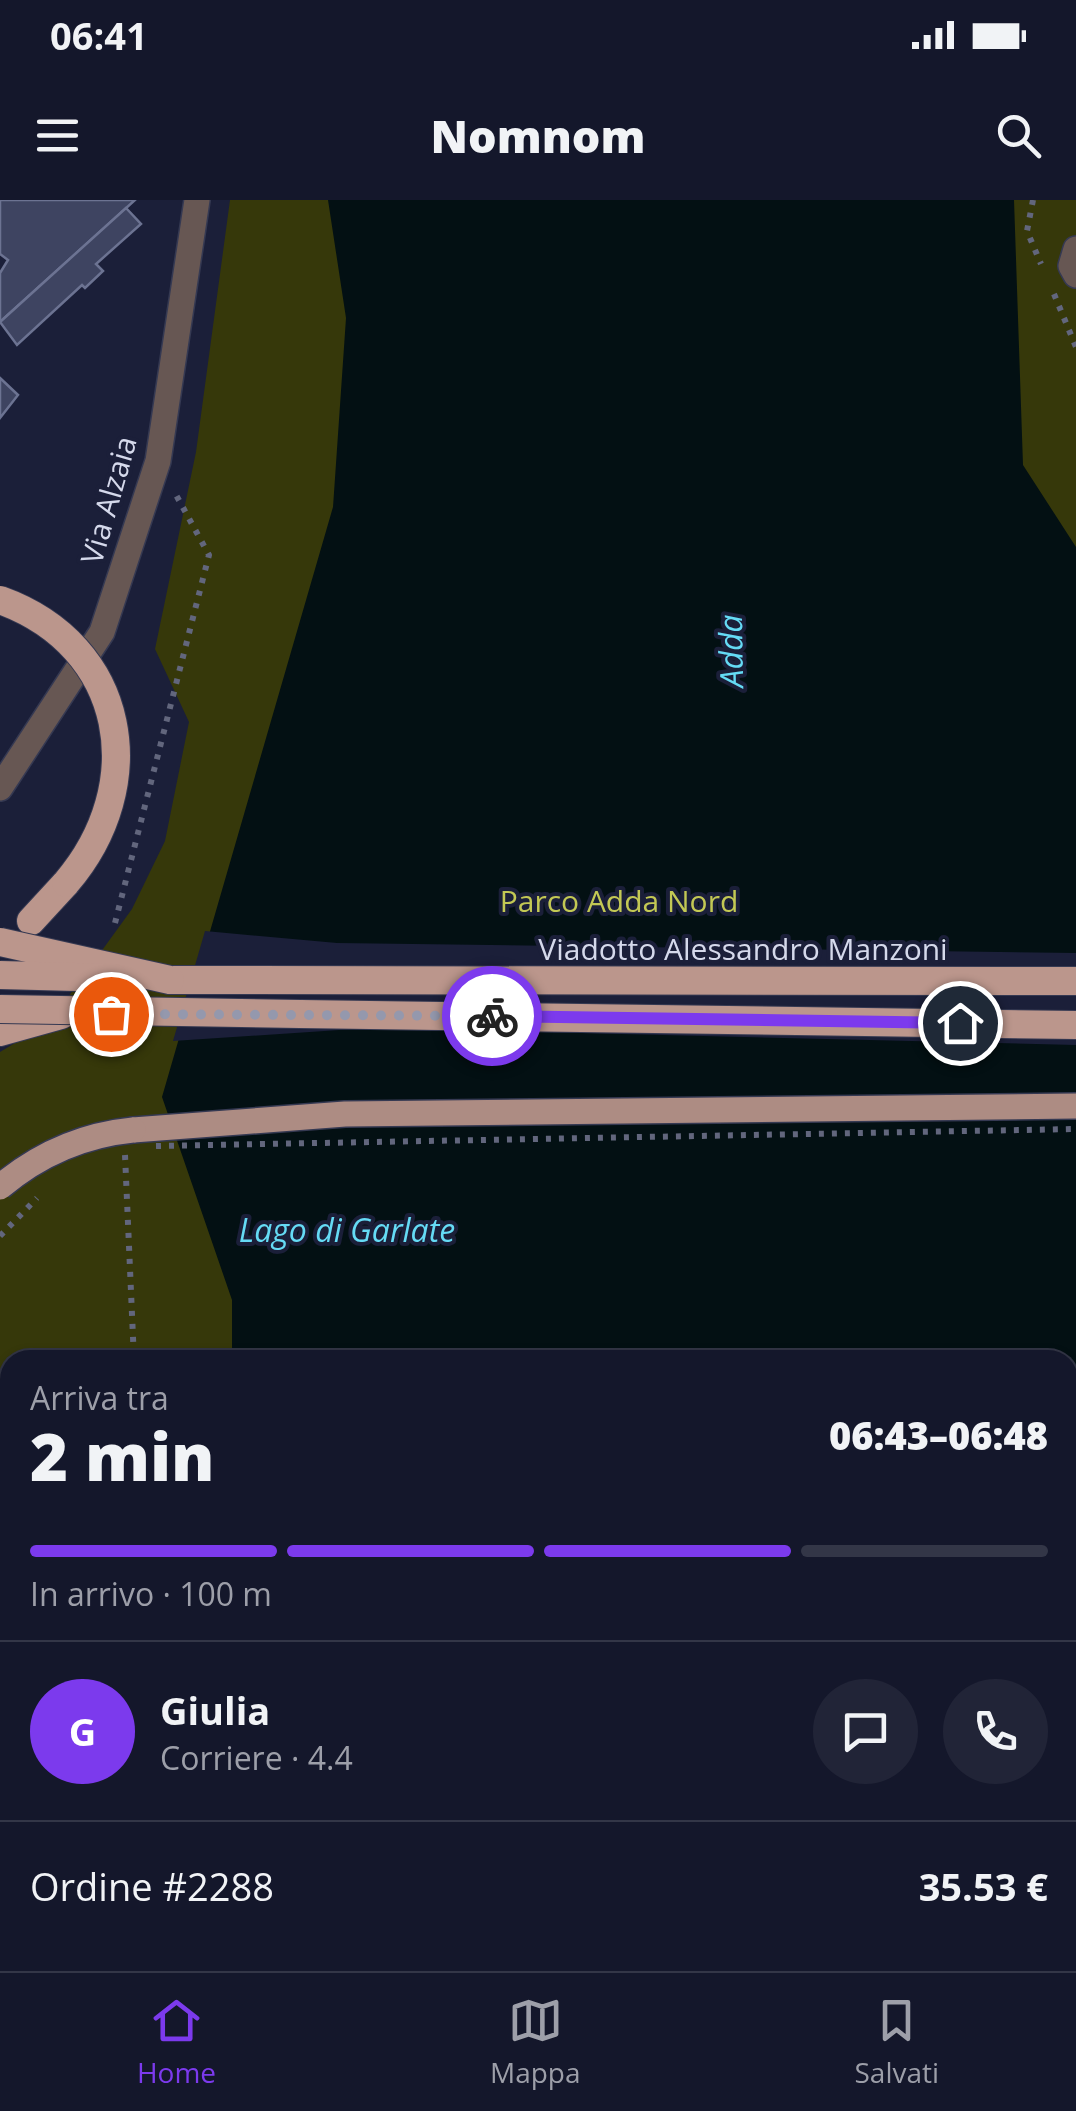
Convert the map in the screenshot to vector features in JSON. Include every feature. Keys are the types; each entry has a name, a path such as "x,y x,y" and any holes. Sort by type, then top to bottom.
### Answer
{"highway":[{"path":"0,600 44,621 75,649 99,684 113,724 117,766 110,808 94,847 32,921"},
{"path":"0,942 170,980"},
{"path":"0,975 170,980"},
{"name":"Viadotto Alessandro Manzoni","path":"170,980 1076,981"},
{"path":"0,1010 1076,1024"},
{"path":"0,1032 73,1014 300,1014"}],"main road":[{"path":"0,1187 32,1162 68,1144 120,1131 172,1127 345,1114 1076,1106"}],"street":[{"name":"Via Alzaia","path":"0,788 102,632 158,461 197,200"},
{"path":"1076,249 1071,266 1076,275"}],"path":[{"path":"115,922 209,555 158,461"},
{"path":"133,1350 123,1152 160,1146 1076,1129"},
{"path":"0,1236 50,1188"}],"green space":[{"name":"Parco Adda Nord","path":"230,200 1076,200 1076,1350 0,1350 0,1052 50,1022 132,909 165,841 189,722 155,649 196,452"}],"water":[{"name":"Parco Adda Nord","path":"328,200 1014,200 1023,465 1076,547 1076,1350 232,1350 232,1300 162,1097 333,507 346,318"}],"pier":[{"path":"205,931 337,943 1076,953 1076,1045 369,1028 173,1041"}],"building":[{"path":"0,200 135,200 0,322 0,273 8,260 0,254"},
{"path":"126,208 141,224 96,264 103,271 85,288 82,285 17,345 0,322"},
{"path":"0,378 18,395 0,418"}],"way so far":[{"path":"111,1014 492,1016"}],"route":[{"path":"492,1016 960,1023"}],"water label":[{"name":"Adda","path":"730,651"},
{"name":"Lago di Garlate","path":"347,1229"}]}
